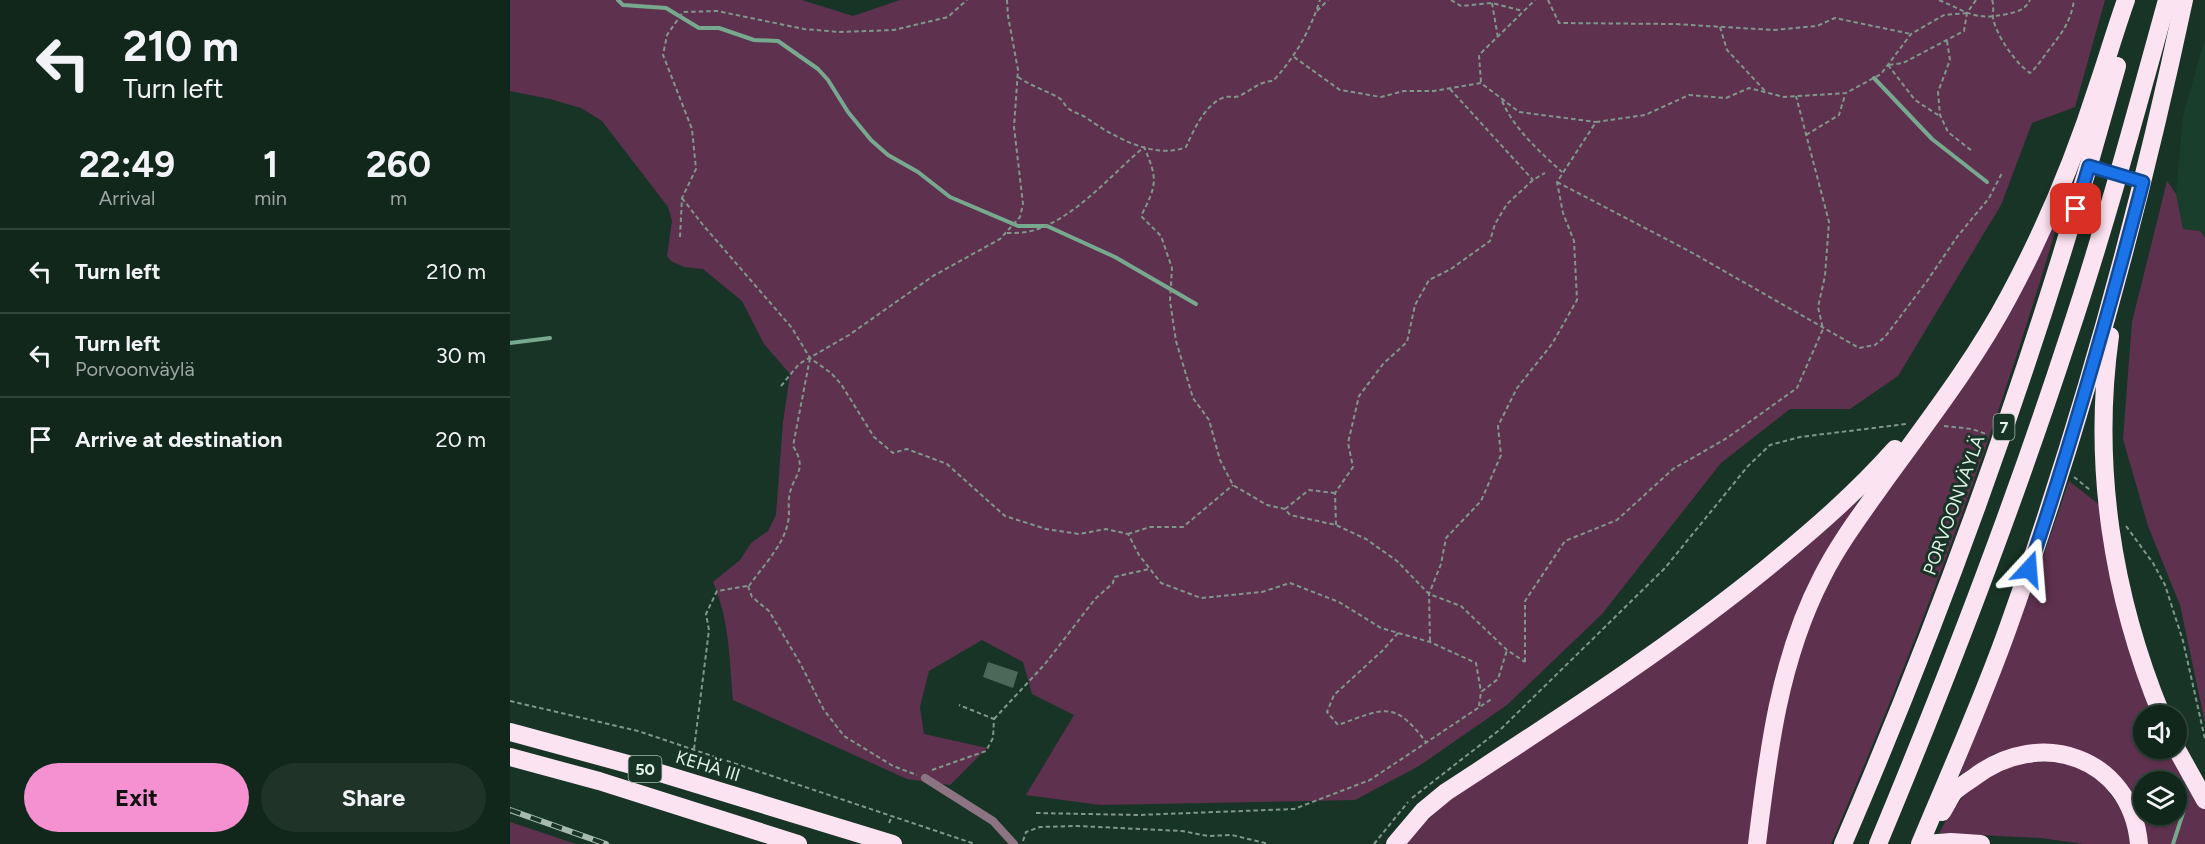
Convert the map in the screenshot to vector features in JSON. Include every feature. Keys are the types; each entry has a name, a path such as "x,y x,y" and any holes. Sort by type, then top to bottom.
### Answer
{"highway":[{"path":"1757,844 1768,748 1783,678 1814,595 1843,541 1966,366 2010,295 2040,233 2070,160 2126,0"},
{"name":"PORVOONVÄYLÄ","path":"1843,844 1912,679 1989,473 2089,166 2134,0"},
{"name":"7","path":"1878,844 1942,691 2024,471 2070,334 2119,175 2167,0"},
{"path":"1922,844 2012,618 2056,490 2120,272 2184,0"},
{"path":"2120,272 2107,368 2103,424 2105,494 2112,543 2125,601 2158,705"},
{"path":"1395,844 1423,812 1446,792 1643,661 1793,546 1858,490 1908,434 1941,391 1966,366"},
{"name":"KEHÄ III","path":"510,732 650,770 893,844"},
{"path":"1922,844 1954,792 1984,769 2006,758 2032,752 2062,753 2084,761 2103,775 2121,792 2130,808 2138,829 2139,844"},
{"name":"50","path":"510,757 610,785 798,844"},
{"path":"2182,759 2205,800"},
{"path":"1922,844 1951,842 1982,844"}],"lane":[{"path":"2070,160 2143,182"},
{"path":"922,777 993,821 1014,844"}],"path":[{"path":"680,237 682,198 696,169 692,129 663,54 667,35 682,12 717,10 804,29 839,32 894,30 948,17 967,0"},
{"path":"781,386 799,364 849,335 933,276 993,243 1017,223 1023,204 1014,127 1018,70 1007,0"},
{"path":"1017,77 1032,87 1061,99 1068,109 1087,118 1097,127 1144,147 1177,151 1186,147 1196,124 1203,118 1213,102 1228,96 1237,97 1265,81 1273,81 1294,57 1310,27 1320,0"},
{"path":"1316,12 1328,0"},
{"path":"1451,0 1461,6 1492,3 1523,11"},
{"path":"1535,0 1479,56 1481,83 1519,112 1596,122 1645,115 1689,95 1726,98 1749,88 1784,97 1846,93 1881,74 1911,34 1944,15 1967,14"},
{"path":"1548,0 1559,23 1674,24 1774,30 1817,26 1835,18 1911,34"},
{"path":"1939,0 1967,14 1981,18 2017,12 2030,0"},
{"path":"1888,65 1903,63 1964,32 1967,14 1976,0"},
{"path":"1992,0 1995,6 1992,17 2002,40 2024,69 2030,73 2041,63 2067,27 2072,15 2074,0"},
{"path":"1492,3 1498,38"},
{"path":"1720,27 1727,51 1767,93"},
{"path":"1947,41 1950,60 1938,92 1941,117 1948,132 1972,151"},
{"path":"1294,57 1340,90 1381,97 1404,91 1434,91 1481,83"},
{"path":"1888,65 1915,100 1941,117"},
{"path":"1450,88 1533,180"},
{"path":"1806,135 1839,115 1846,93"},
{"path":"1144,147 1155,171 1152,195 1141,216 1161,236 1172,268 1170,301 1176,340 1193,398 1209,420 1220,460 1233,485 1267,505 1285,509 1290,515 1336,525 1365,539 1397,561 1429,594 1461,606 1507,650 1525,662 1525,601 1565,541 1617,520 1674,469 1727,438 1797,388 1823,328 1818,307 1825,276 1828,222 1796,96"},
{"path":"1501,99 1511,120 1540,153 1563,172"},
{"path":"1430,642 1429,594 1441,564 1446,538 1481,501 1501,455 1498,426 1516,388 1552,344 1577,300 1574,241 1563,213 1557,182 1596,122"},
{"path":"1007,233 1033,230 1055,222 1078,206 1144,147"},
{"path":"1336,525 1335,493 1353,467 1348,443 1359,396 1383,364 1407,342 1415,305 1429,280 1490,241 1495,224 1507,204 1533,180 1545,173"},
{"path":"1557,182 1689,251 1859,348 1875,345 1885,337 1928,281 1957,237 1989,198 2002,173"},
{"path":"682,198 792,328 810,358 831,373 841,384 874,437 893,453 907,449 947,464 1005,516 1046,529 1079,534 1106,529 1128,534 1150,527 1183,527 1233,485"},
{"path":"694,749 709,630 706,614 717,591 748,586 780,542 788,524 789,497 801,470 799,456 793,446 810,358"},
{"path":"1374,844 1396,815 1418,793 1502,728 1665,568 1762,451 1770,445 1800,437"},
{"path":"1285,509 1309,490 1335,493"},
{"path":"1128,534 1149,569 1161,583 1201,598 1262,591 1290,583 1339,602 1381,628 1430,642 1476,663 1481,692 1479,706"},
{"path":"2153,563 2165,585 2183,641 2205,739"},
{"path":"748,586 753,597 770,611 824,710 844,736 893,766 922,777 986,751 993,738 994,719 1045,664 1095,599 1113,583 1114,577 1149,569"},
{"path":"1398,633 1334,695 1327,712 1338,725 1386,710 1399,714 1427,743"},
{"path":"1481,692 1498,679 1507,650"},
{"path":"1036,813 1138,815 1294,809 1370,780 1493,698"},
{"path":"510,702 638,731 975,844"},
{"path":"959,705 994,719"},
{"path":"889,823 892,816"},
{"path":"1022,844 1026,832 1040,827 1077,826 1182,831 1208,836 1232,835 1269,844"}],"shaded area":[{"path":"510,0 802,0 853,16 900,0 2105,0 2075,107 2032,123 2001,205 1898,376 1850,409 1790,409 1721,463 1602,614 1507,705 1419,766 1355,800 1100,805 1026,795 1074,715 1032,694 1023,662 982,640 929,671 920,707 924,734 987,748 950,785 907,779 733,700 726,626 713,582 740,560 751,543 768,531 776,515 783,422 790,374 764,344 742,301 703,269 684,267 671,261 667,256 672,221 668,207 602,121 581,108 510,91"},
{"path":"2205,38 2205,238 2200,231 2183,229 2176,194 2183,116"},
{"path":"2167,181 2176,194 2183,229 2200,231 2205,238 2205,723 2180,605 2148,526 2123,439 2132,322"},
{"path":"2064,201 2014,364 1958,526 1897,686 1831,844 1764,844 1787,691 1808,625 1846,550"},
{"path":"2069,481 2101,506 2153,705 2133,705 2133,759 2176,759 2181,771 2133,771 2133,803 2052,746 2033,744 1994,754 1962,775 1960,774 2032,589"},
{"path":"1859,500 1833,541 1784,648 1775,677 1765,727 1748,844 1403,844 1444,804 1778,568"},
{"path":"2021,761 2063,762 2084,770 2103,784 2124,813 2131,844 2083,844 2041,838 1939,833 1956,806 1972,788"},
{"path":"2187,782 2205,809 2205,844 2146,844 2141,825 2187,825"},
{"path":"510,822 576,844 510,844"}],"building":[{"path":"988,662 1018,672 1013,688 983,677"}],"waterway":[{"path":"618,0 623,5 666,8 699,28 719,28 754,40 778,41 818,69 871,140 888,155 918,172 950,197 1018,226 1047,226 1115,257 1196,304"},
{"path":"1874,78 1932,139 1987,182"},
{"path":"510,343 550,338"},
{"path":"2173,844 2179,825"}],"railway":[{"path":"510,810 606,844"}],"route":[{"path":"2029,569 2056,490 2120,272 2143,182 2089,166 2076,209"}]}
